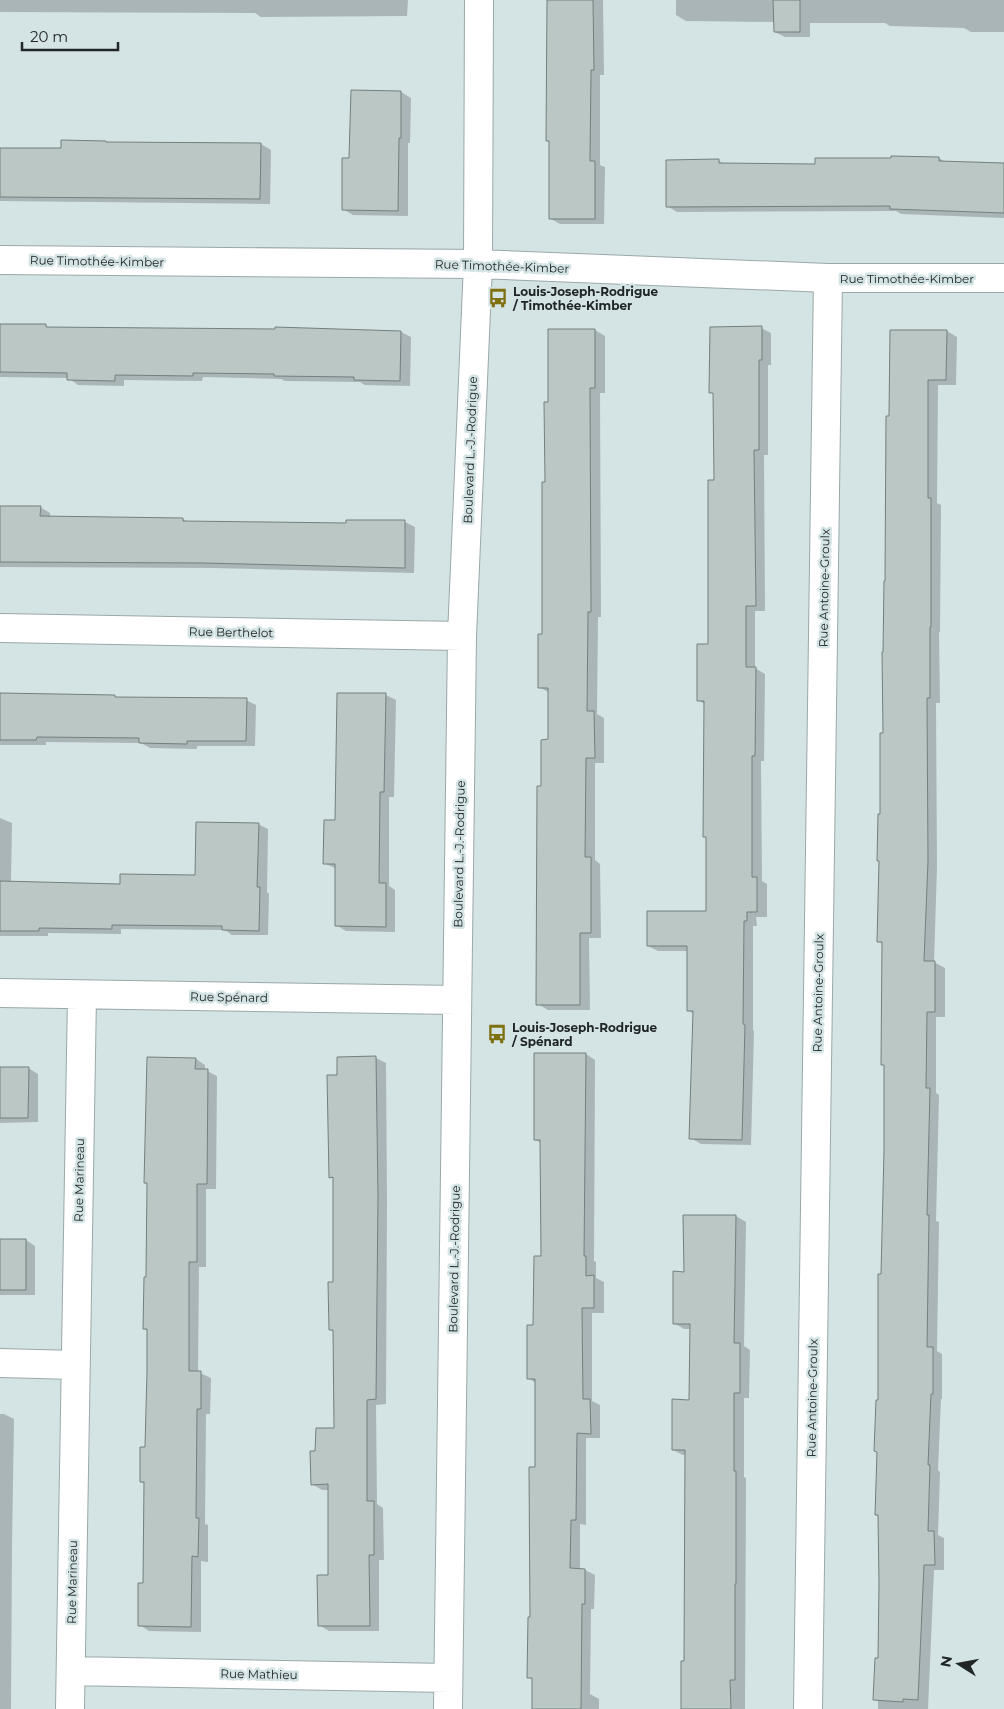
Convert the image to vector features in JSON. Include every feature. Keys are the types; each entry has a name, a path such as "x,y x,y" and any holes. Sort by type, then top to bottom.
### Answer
{"street":[{"name":"Boulevard L.-J.-Rodrigue","path":"448,1709 462,636 478,264 479,0"},
{"name":"Rue Timothée-Kimber","path":"0,260 478,264 828,278 1004,278"},
{"name":"Rue Antoine-Groulx","path":"808,1709 828,278"},
{"name":"Rue Berthelot","path":"0,628 462,636"},
{"name":"Rue Spénard","path":"0,993 457,1000"},
{"name":"Rue Marineau","path":"70,1709 82,995"},
{"path":"0,1363 75,1365"},
{"name":"Rue Mathieu","path":"71,1670 448,1678"}],"building":[{"path":"547,0 593,0 594,70 591,70 590,161 595,161 595,219 549,219 549,141 546,141"},
{"path":"773,0 800,0 800,32 774,32"},
{"path":"351,90 401,91 398,211 342,210 342,158 349,158"},
{"path":"61,140 261,143 260,199 0,197 0,148 61,148"},
{"path":"891,156 939,157 939,161 1004,163 1004,213 890,209 890,206 666,207 666,160 719,159 719,163 815,164 815,158 891,158"},
{"path":"0,324 46,324 46,327 275,329 275,327 401,331 400,381 354,380 354,377 193,373 193,376 115,375 115,381 67,380 67,373 0,372"},
{"path":"762,326 762,360 759,360 759,450 754,450 756,606 746,606 746,667 756,667 755,756 752,756 752,877 757,877 757,912 747,912 747,921 744,921 743,1024 745,1025 742,1140 689,1139 693,1011 687,1011 687,946 647,946 647,911 706,911 706,837 703,837 704,701 697,701 697,644 708,644 708,480 714,480 713,393 709,393 710,327"},
{"path":"548,329 595,329 595,388 590,388 591,612 588,612 587,711 594,711 595,758 586,758 585,857 591,857 591,933 580,933 580,1005 536,1005 537,786 541,786 541,740 548,739 548,688 538,688 538,634 542,634 542,482 545,482 544,402 548,402"},
{"path":"890,330 947,330 946,380 928,380 928,498 931,498 931,627 930,698 927,698 928,861 924,961 935,961 935,1012 927,1012 926,1088 930,1088 927,1215 929,1215 927,1347 933,1347 933,1394 931,1394 928,1465 930,1465 928,1531 934,1531 935,1565 924,1565 918,1700 903,1699 903,1702 873,1700 875,1658 878,1658 878,1515 875,1515 877,1452 874,1451 876,1400 878,1400 878,1274 881,1274 884,1151 884,1065 881,1065 882,942 877,942 879,861 877,861 878,814 880,814 880,733 883,733 882,652 885,581 886,416 889,416"},
{"path":"0,506 41,506 40,516 183,518 183,521 346,523 346,520 405,520 405,568 203,563 0,562"},
{"path":"0,693 115,695 115,697 247,698 246,741 187,741 187,744 139,743 139,738 37,737 36,740 0,740"},
{"path":"337,693 386,693 384,792 380,792 379,883 386,883 386,927 335,926 335,864 323,864 324,820 335,820"},
{"path":"196,822 259,823 257,887 260,887 259,931 222,930 222,926 112,925 112,929 39,928 39,931 0,931 0,881 120,884 120,874 195,875"},
{"path":"534,1053 586,1053 584,1256 586,1256 586,1276 594,1275 594,1308 582,1308 583,1399 590,1399 591,1434 577,1433 576,1520 571,1520 570,1568 585,1569 585,1604 582,1604 581,1709 532,1709 532,1678 527,1678 528,1617 530,1617 529,1467 535,1467 535,1379 527,1379 527,1325 533,1325 534,1256 541,1256 540,1140 534,1140"},
{"path":"376,1056 378,1196 376,1399 367,1400 367,1501 374,1501 374,1555 369,1555 370,1626 318,1626 317,1575 328,1575 328,1484 311,1485 310,1451 315,1451 316,1428 334,1428 333,1330 329,1330 328,1282 333,1282 333,1177 329,1178 327,1075 337,1075 337,1057"},
{"path":"147,1057 196,1058 195,1069 208,1069 207,1184 197,1184 197,1262 189,1262 189,1371 201,1371 201,1409 197,1409 196,1518 199,1518 198,1557 192,1556 191,1627 138,1626 138,1583 143,1583 144,1482 140,1482 140,1447 145,1447 147,1371 147,1329 143,1329 144,1277 146,1277 147,1183 144,1183"},
{"path":"0,1067 29,1067 28,1118 0,1118"},
{"path":"683,1215 736,1215 734,1343 740,1343 740,1393 734,1393 736,1584 735,1680 730,1680 731,1709 681,1709 681,1661 684,1661 685,1450 672,1450 672,1399 689,1400 690,1324 673,1324 673,1271 684,1272"},
{"path":"0,1239 26,1239 26,1290 0,1290"}],"place":[{"name":"Louis-Joseph-Rodrigue / Timothée-Kimber","path":"498,298"},
{"name":"Louis-Joseph-Rodrigue / Spénard","path":"497,1034"}]}
